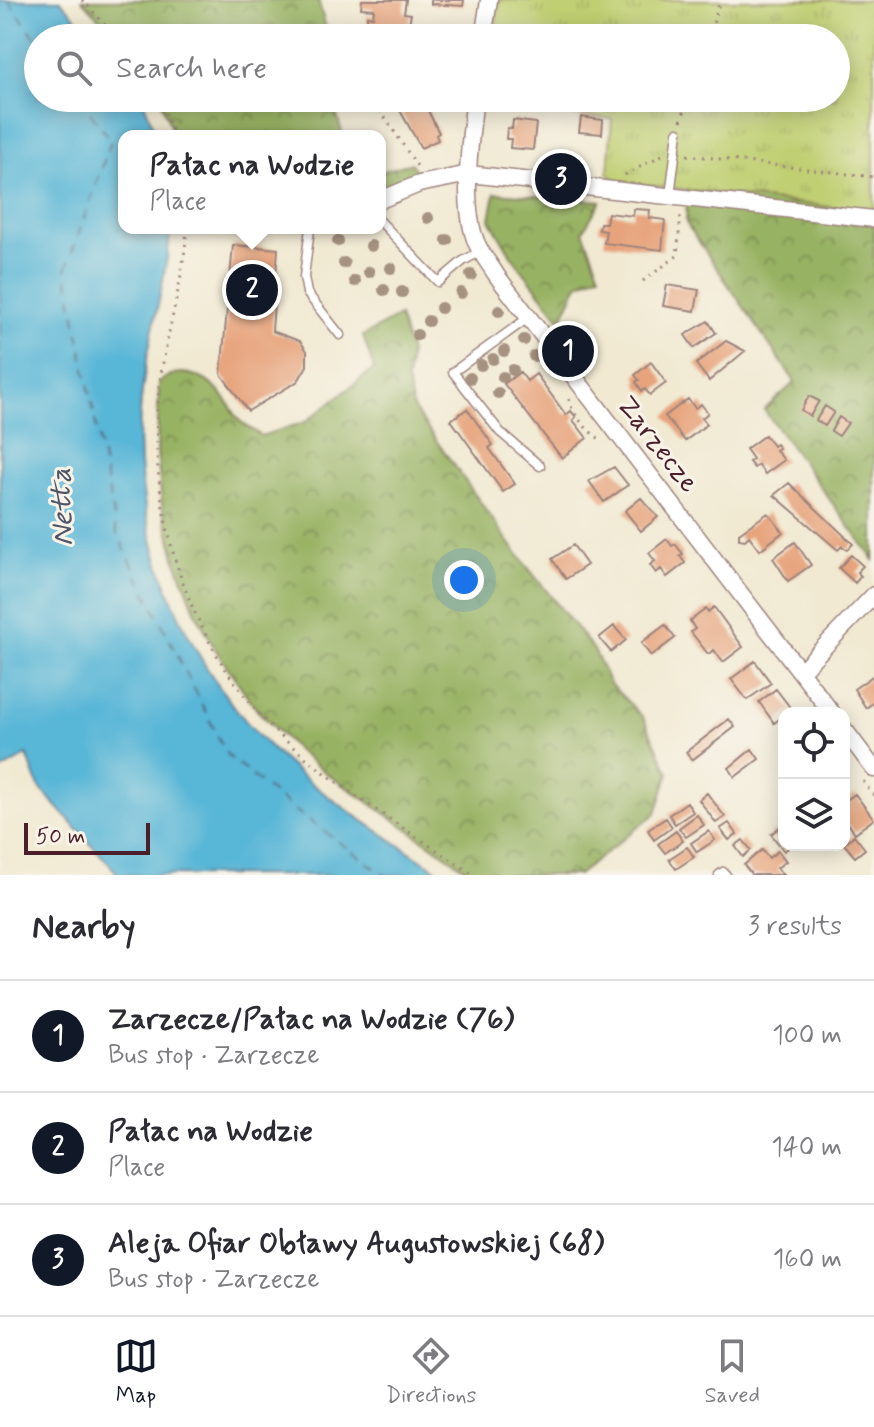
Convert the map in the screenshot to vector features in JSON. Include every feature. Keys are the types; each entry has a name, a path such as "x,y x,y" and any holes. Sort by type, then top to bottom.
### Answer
{"street":[{"path":"485,24 489,0"},
{"name":"Zarzecze","path":"474,112 469,174 470,212 476,242 529,318 828,707"},
{"path":"386,198 427,182 469,174 874,219"},
{"path":"801,671 874,595"},
{"path":"850,737 874,769"}],"lane":[{"path":"677,197 675,154 678,132"},
{"path":"386,227 438,282 463,261 482,251"},
{"path":"309,234 304,277 307,293 340,335"},
{"path":"529,318 453,372 500,432 540,466"},
{"path":"719,875 723,872 726,875"}],"path":[{"path":"82,0 104,24"},
{"path":"713,24 720,0"},
{"path":"381,112 427,182"},
{"path":"678,132 684,112"},
{"path":"614,177 625,175 662,155 675,154 874,177"},
{"path":"643,281 677,256 677,197"},
{"path":"187,234 185,259 159,383 157,452 167,533 196,613 236,683 276,731 330,776 474,875"}],"green space":[{"path":"82,0 318,0 325,24 104,24"},
{"path":"499,0 874,0 874,212 620,182 608,174 612,119 549,112 850,112 850,24 496,24"},
{"path":"843,0 874,55 874,560 764,410 795,382 686,223 690,115 716,112 850,112 850,24 628,24"},
{"path":"165,112 336,112 341,130 172,130"},
{"path":"411,163 421,179 404,181 386,189 386,170"},
{"path":"495,193 601,201 583,231 600,274 578,284 561,320 512,257 490,219"},
{"path":"399,316 410,352 407,381 413,408 521,559 594,650 610,684 643,717 669,773 656,813 578,875 475,875 299,752 257,710 215,649 196,613 176,561 162,506 157,452 159,383 177,373 204,380 229,403 239,420 261,436 305,422 374,369 363,336"}],"water":[{"name":"Netta","path":"0,0 60,0 82,24 24,24 24,112 148,112 155,130 118,130 118,234 170,234 142,390 140,462 146,510 157,558 174,604 195,648 252,728 305,778 444,875 119,875 39,787 27,755 0,771"}],"building":[{"path":"362,0 406,0 404,13 411,14 409,24 367,23 367,16 373,17 374,9 361,8"},
{"path":"431,0 464,0 463,6 431,4"},
{"path":"401,112 429,112 439,133 436,135 438,140 421,148"},
{"path":"581,117 603,120 602,134 579,132"},
{"path":"513,120 536,123 533,150 510,148 511,139 506,139 507,128 512,129"},
{"path":"634,209 650,210 649,218 665,220 662,250 604,243 606,231 599,230 600,223 606,223 608,213 633,216"},
{"path":"233,245 278,249 272,331 300,341 307,351 307,366 298,381 248,411 221,374"},
{"path":"667,285 699,290 695,311 663,306"},
{"path":"708,321 716,333 694,348 685,335"},
{"path":"726,341 745,351 709,381 696,364"},
{"path":"651,362 666,383 650,395 645,389 642,391 635,375"},
{"path":"520,372 527,381 536,374 566,415 571,411 576,417 573,420 587,438 562,458 504,384"},
{"path":"809,396 819,401 810,416 801,410"},
{"path":"688,399 695,408 701,404 708,413 702,418 707,424 685,441 665,416"},
{"path":"825,406 834,412 825,426 816,420"},
{"path":"467,409 493,445 489,448 515,484 503,492 451,420"},
{"path":"839,417 848,423 839,436 831,431"},
{"path":"765,435 773,446 776,444 779,448 776,450 784,460 765,474 758,465 754,468 749,462 753,459 746,449"},
{"path":"614,467 628,485 604,502 589,481"},
{"path":"789,483 853,544 847,550 842,546 838,550 774,495"},
{"path":"641,498 658,517 641,531 625,511"},
{"path":"768,513 783,532 760,550 749,536 745,540 739,539 739,533"},
{"path":"667,539 683,554 680,556 685,563 667,577 661,569 656,573 650,565 655,561 649,553"},
{"path":"795,542 811,565 788,581 773,558"},
{"path":"573,545 587,565 566,579 552,559"},
{"path":"851,555 863,566 857,572 861,576 855,583 839,568"},
{"path":"714,607 743,647 723,662 714,650 708,654 691,632 695,629 690,621"},
{"path":"665,625 675,638 651,656 641,643"},
{"path":"614,626 626,640 611,652 599,638"},
{"path":"755,661 771,683 747,700 731,679"},
{"path":"874,675 874,702 866,708 854,689"},
{"path":"776,689 790,707 778,707 778,720 774,723 759,702"},
{"path":"729,719 735,727 692,760 686,752"},
{"path":"752,749 759,759 735,777 729,768"},
{"path":"707,793 725,817 716,823 699,800"},
{"path":"855,794 874,819 855,833 850,826 850,798"},
{"path":"687,802 693,812 675,824 669,815"},
{"path":"697,815 704,825 686,837 679,828"},
{"path":"666,818 672,827 654,840 648,830"},
{"path":"729,823 737,834 729,840 720,829"},
{"path":"778,829 778,843 771,834"},
{"path":"676,831 683,841 665,853 658,844"},
{"path":"709,831 715,840 697,852 691,843"},
{"path":"854,835 865,849 855,857 850,851 850,839"},
{"path":"743,840 751,850 743,857 735,846"},
{"path":"687,847 694,857 676,869 669,859"},
{"path":"762,850 769,858 778,851 786,861 777,868 783,875 752,875 744,865"}],"ferry route":[{"path":"8,0 26,24"},
{"path":"90,112 111,141 66,270 117,534 227,755 289,806 385,875"}],"place":[{"name":"Aleja Ofiar Obławy Augustowskiej (68)","path":"561,179"},
{"name":"Pałac na Wodzie","path":"252,290"},
{"name":"Zarzecze/Pałac na Wodzie (76)","path":"568,351"}]}
